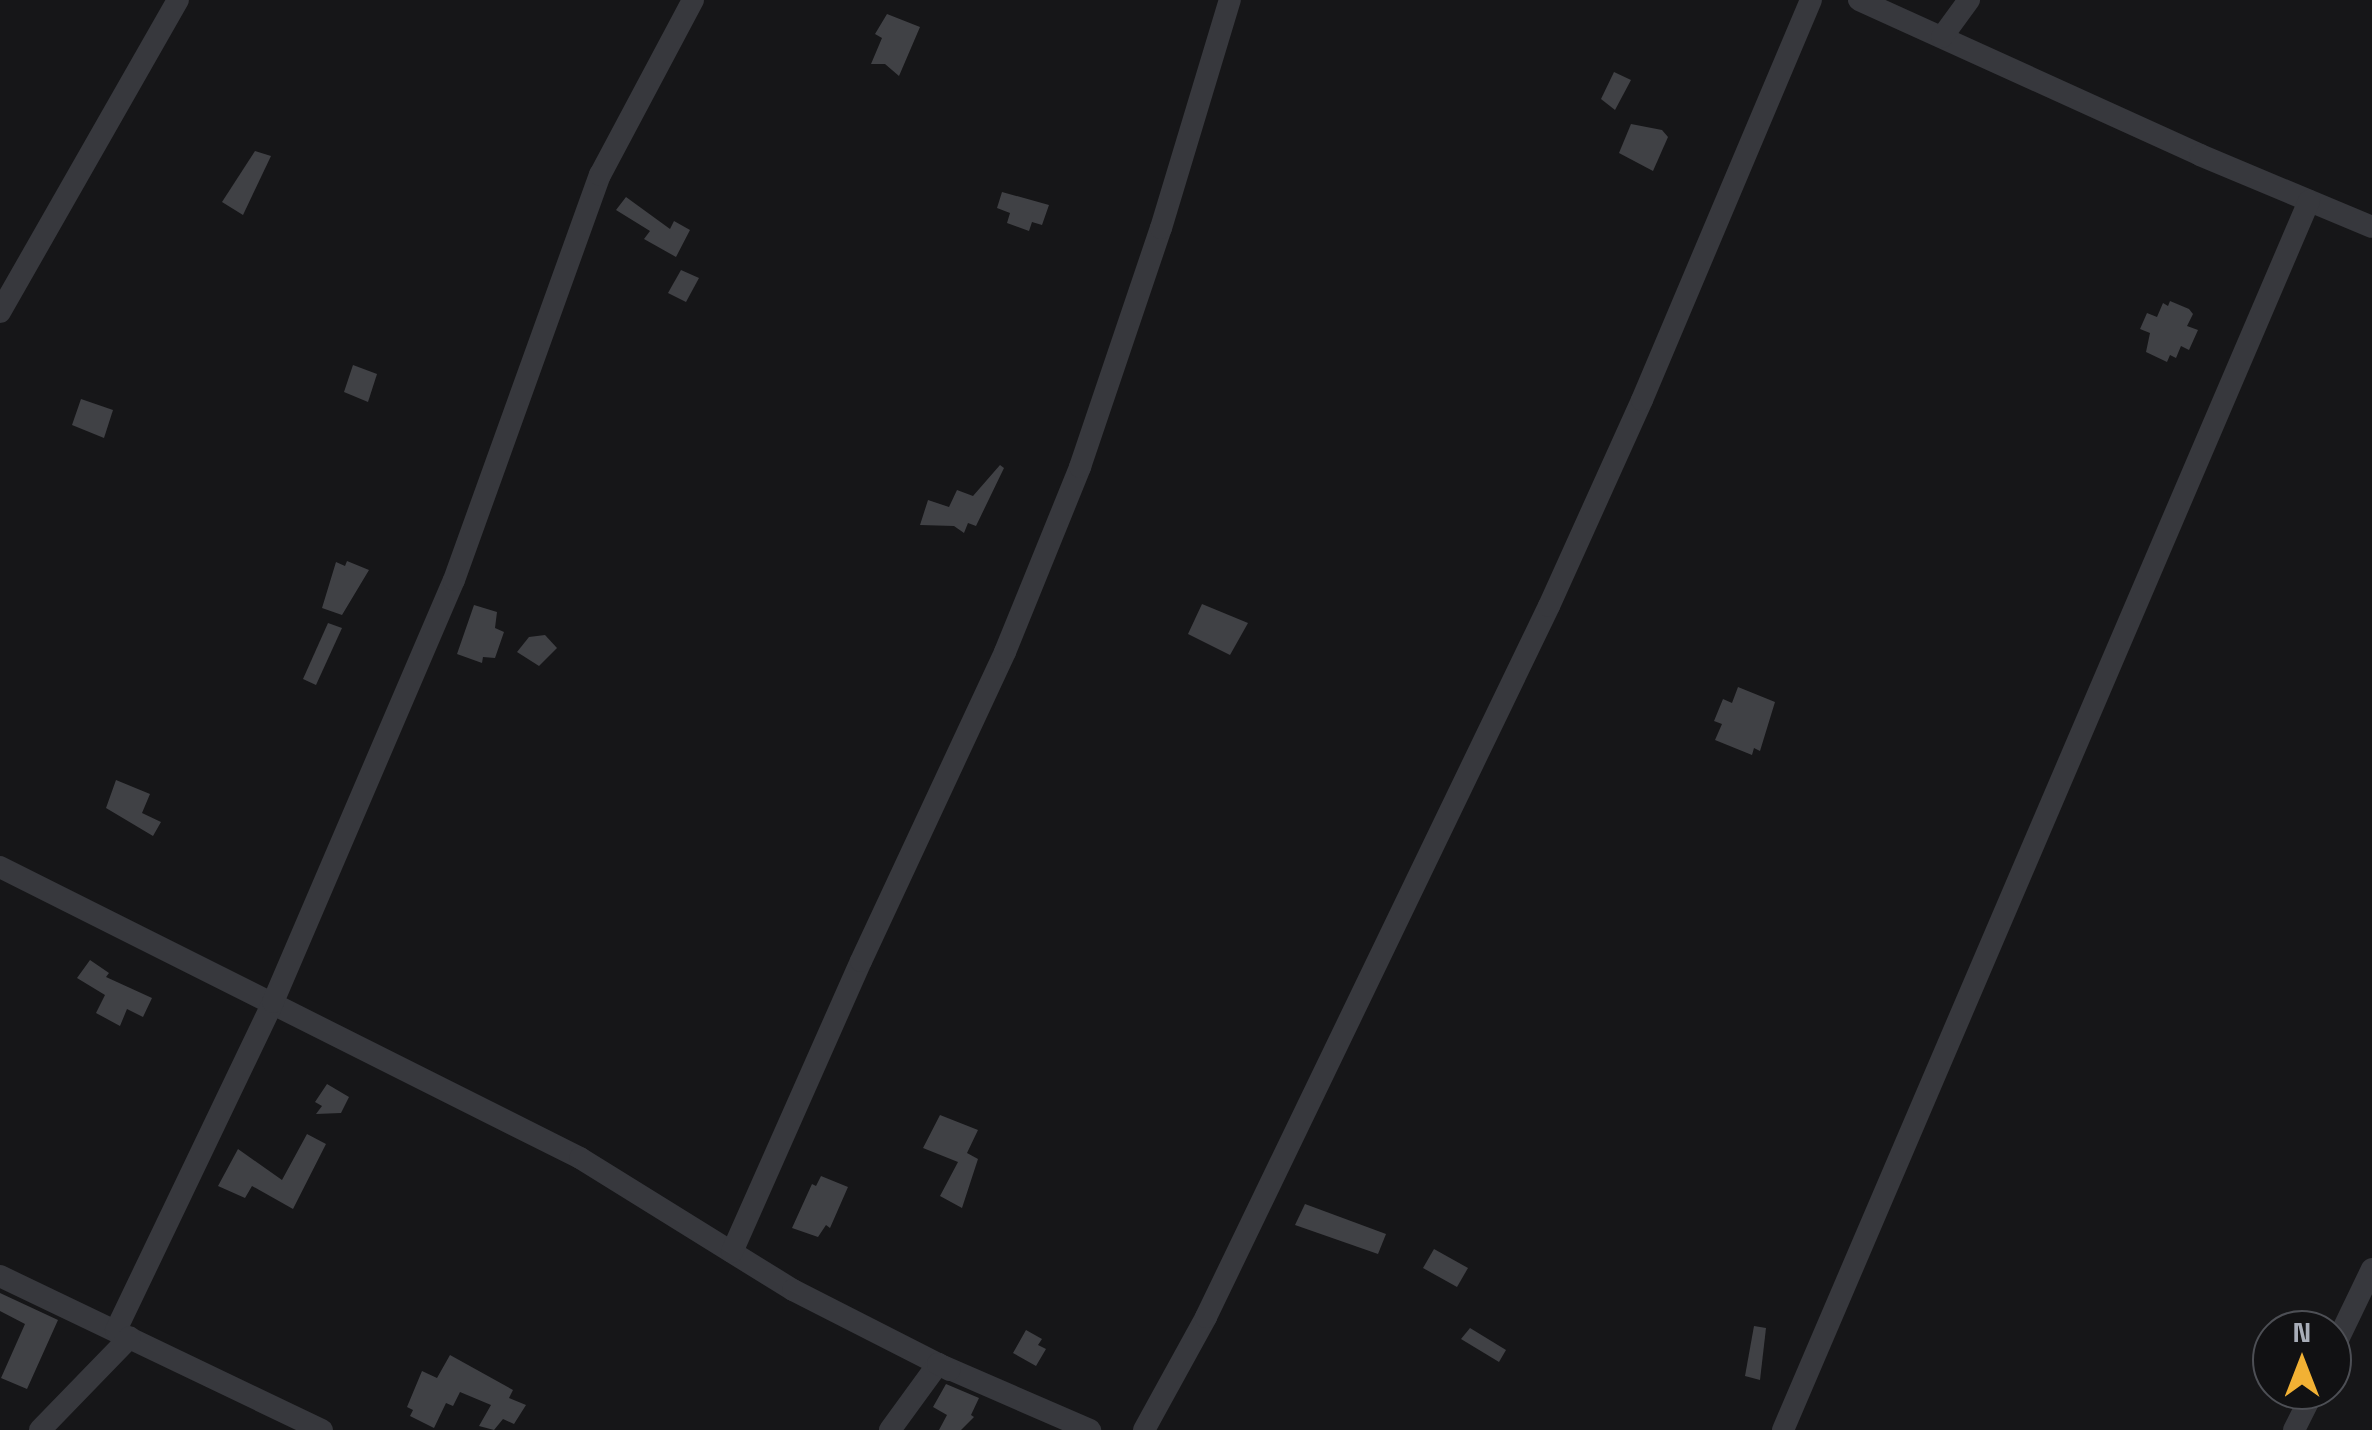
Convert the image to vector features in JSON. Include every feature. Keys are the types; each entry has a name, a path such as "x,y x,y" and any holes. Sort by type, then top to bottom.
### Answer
{"street":[{"path":"0,312 178,0"},
{"path":"40,1430 123,1333 273,1002 454,580 600,175 693,0"},
{"path":"732,1252 1006,652 1080,468 1156,244 1230,0"},
{"path":"1144,1430 1206,1317 1549,606 1642,400 1811,0"},
{"path":"1860,0 2372,227"},
{"path":"1942,37 1969,0"},
{"path":"1784,1430 2310,200"},
{"path":"0,866 580,1158 793,1290 938,1364 1088,1430"},
{"path":"2352,1310 2372,1269"},
{"path":"0,1276 322,1430"},
{"path":"891,1430 938,1364"}],"building":[{"path":"887,14 920,27 899,76 885,64 871,64 882,38 875,34"},
{"path":"1614,72 1631,80 1615,110 1601,99"},
{"path":"1631,124 1662,130 1668,137 1653,171 1619,153"},
{"path":"255,151 271,156 243,215 222,202"},
{"path":"1002,192 1049,205 1042,225 1032,222 1029,231 1007,223 1010,213 997,208"},
{"path":"626,197 670,229 674,221 690,230 676,257 644,239 650,231 616,210"},
{"path":"681,270 699,278 686,302 668,293"},
{"path":"2170,301 2189,309 2193,314 2187,326 2198,330 2189,350 2181,346 2176,358 2170,355 2167,362 2146,352 2150,333 2140,329 2147,313 2157,317 2163,303 2168,306"},
{"path":"353,365 377,374 368,402 344,392"},
{"path":"81,399 113,410 104,438 72,425"},
{"path":"1000,465 1004,468 976,526 968,523 964,533 954,526 920,525 928,500 949,507 957,490 973,496"},
{"path":"347,561 369,570 342,615 322,608 336,562 345,566"},
{"path":"1202,604 1248,623 1230,655 1188,634"},
{"path":"474,605 497,612 495,628 504,632 495,658 483,657 482,663 457,654"},
{"path":"328,623 342,628 316,685 303,679"},
{"path":"545,635 557,648 539,666 517,652 529,637"},
{"path":"1738,687 1775,702 1760,751 1754,748 1752,755 1715,740 1722,724 1714,721 1723,699 1732,703"},
{"path":"116,780 150,794 142,813 161,822 153,836 106,808"},
{"path":"90,960 109,973 106,977 152,998 143,1017 127,1009 120,1026 96,1013 105,995 77,978"},
{"path":"327,1084 349,1097 341,1113 316,1114 322,1106 315,1102"},
{"path":"940,1115 978,1130 967,1153 978,1159 962,1208 940,1196 958,1162 923,1148"},
{"path":"307,1134 326,1144 293,1209 252,1186 245,1198 218,1186 238,1149 282,1180"},
{"path":"821,1176 848,1187 830,1228 826,1225 818,1237 792,1228 812,1184 816,1186"},
{"path":"1305,1204 1386,1234 1378,1254 1295,1225"},
{"path":"1434,1249 1468,1268 1457,1287 1423,1268"},
{"path":"0,1293 58,1320 27,1389 1,1378 25,1324 0,1311"},
{"path":"1754,1326 1766,1328 1760,1380 1745,1376"},
{"path":"1470,1328 1506,1350 1499,1362 1461,1339"},
{"path":"1026,1330 1042,1339 1038,1345 1046,1349 1036,1366 1013,1353"},
{"path":"450,1355 513,1390 509,1398 526,1405 514,1424 503,1419 494,1430 479,1426 491,1405 460,1392 453,1406 446,1403 434,1428 410,1416 413,1410 407,1407 422,1371 437,1378"},
{"path":"946,1384 979,1398 971,1415 974,1417 961,1430 939,1430 947,1415 933,1407"}]}
